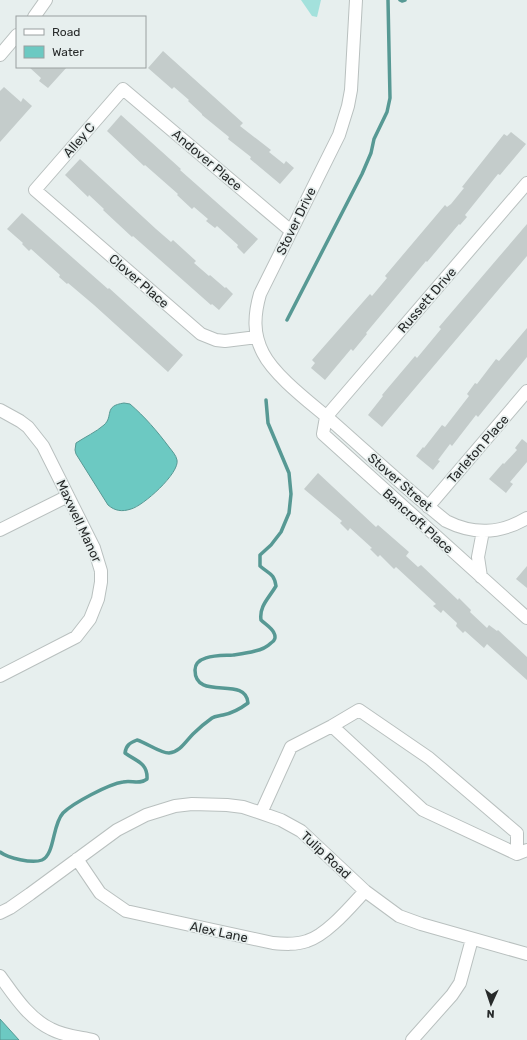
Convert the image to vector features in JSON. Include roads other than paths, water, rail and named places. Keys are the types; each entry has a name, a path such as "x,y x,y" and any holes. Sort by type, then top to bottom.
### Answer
{"street":[{"name":"Stover Drive","path":"326,417 273,368 262,352 257,337 255,317 260,294 339,135 348,106 351,90 356,0"},
{"path":"34,16 41,2"},
{"path":"0,55 16,36"},
{"name":"Andover Place","path":"123,89 291,231"},
{"name":"Alley C","path":"35,190 123,89"},
{"name":"Russett Drive","path":"326,417 527,183"},
{"name":"Clover Place","path":"35,190 201,334 216,340 225,341 257,337"},
{"name":"Tarleton Place","path":"428,507 527,391"},
{"name":"Maxwell Manor","path":"0,410 20,421 37,437 43,446 94,548 101,571 98,599 90,619 76,637 0,676"},
{"name":"Stover Street","path":"326,417 428,507 446,521 457,527 483,531 504,529 527,518"},
{"name":"Bancroft Place","path":"326,417 323,434 527,618"},
{"path":"0,530 68,496"},
{"path":"481,577 478,557 483,531"},
{"path":"261,813 291,747 359,710 429,758 517,833 522,852"},
{"path":"332,726 423,810 522,852"},
{"name":"Tulip Road","path":"0,913 25,898 116,830 131,822 146,815 174,806 192,804 227,805 243,807 281,820 301,831 365,891 399,916 421,924 527,954"},
{"name":"Alex Lane","path":"77,859 100,893 126,911 273,943 295,944 315,938 327,930 365,891"},
{"path":"412,1040 460,983 472,939"},
{"path":"0,976 22,1005 50,1029 93,1040"}],"water":[{"path":"124,403 130,404 146,419 173,452 177,460 173,473 152,496 137,507 122,511 113,509 108,505 76,454 75,450 76,443 107,422 113,406"},
{"path":"0,1019 19,1040 0,1040"}],"waterway":[{"path":"287,320 362,174 371,153 374,139 387,112 390,98 388,0"},
{"path":"400,0 405,0"},
{"path":"0,852 20,860 42,860 49,852 59,818 68,809 83,799 109,786 123,782 141,782 147,779 146,769 125,753 126,748 130,743 137,740 165,753 176,751 212,718 233,712 248,703 245,695 239,691 203,685 197,679 195,670 196,665 204,658 257,651 268,646 275,639 275,634 273,631 261,620 263,606 276,586 271,574 260,566 260,555 271,545 281,532 289,513 291,494 289,473 268,423 266,400"}]}
